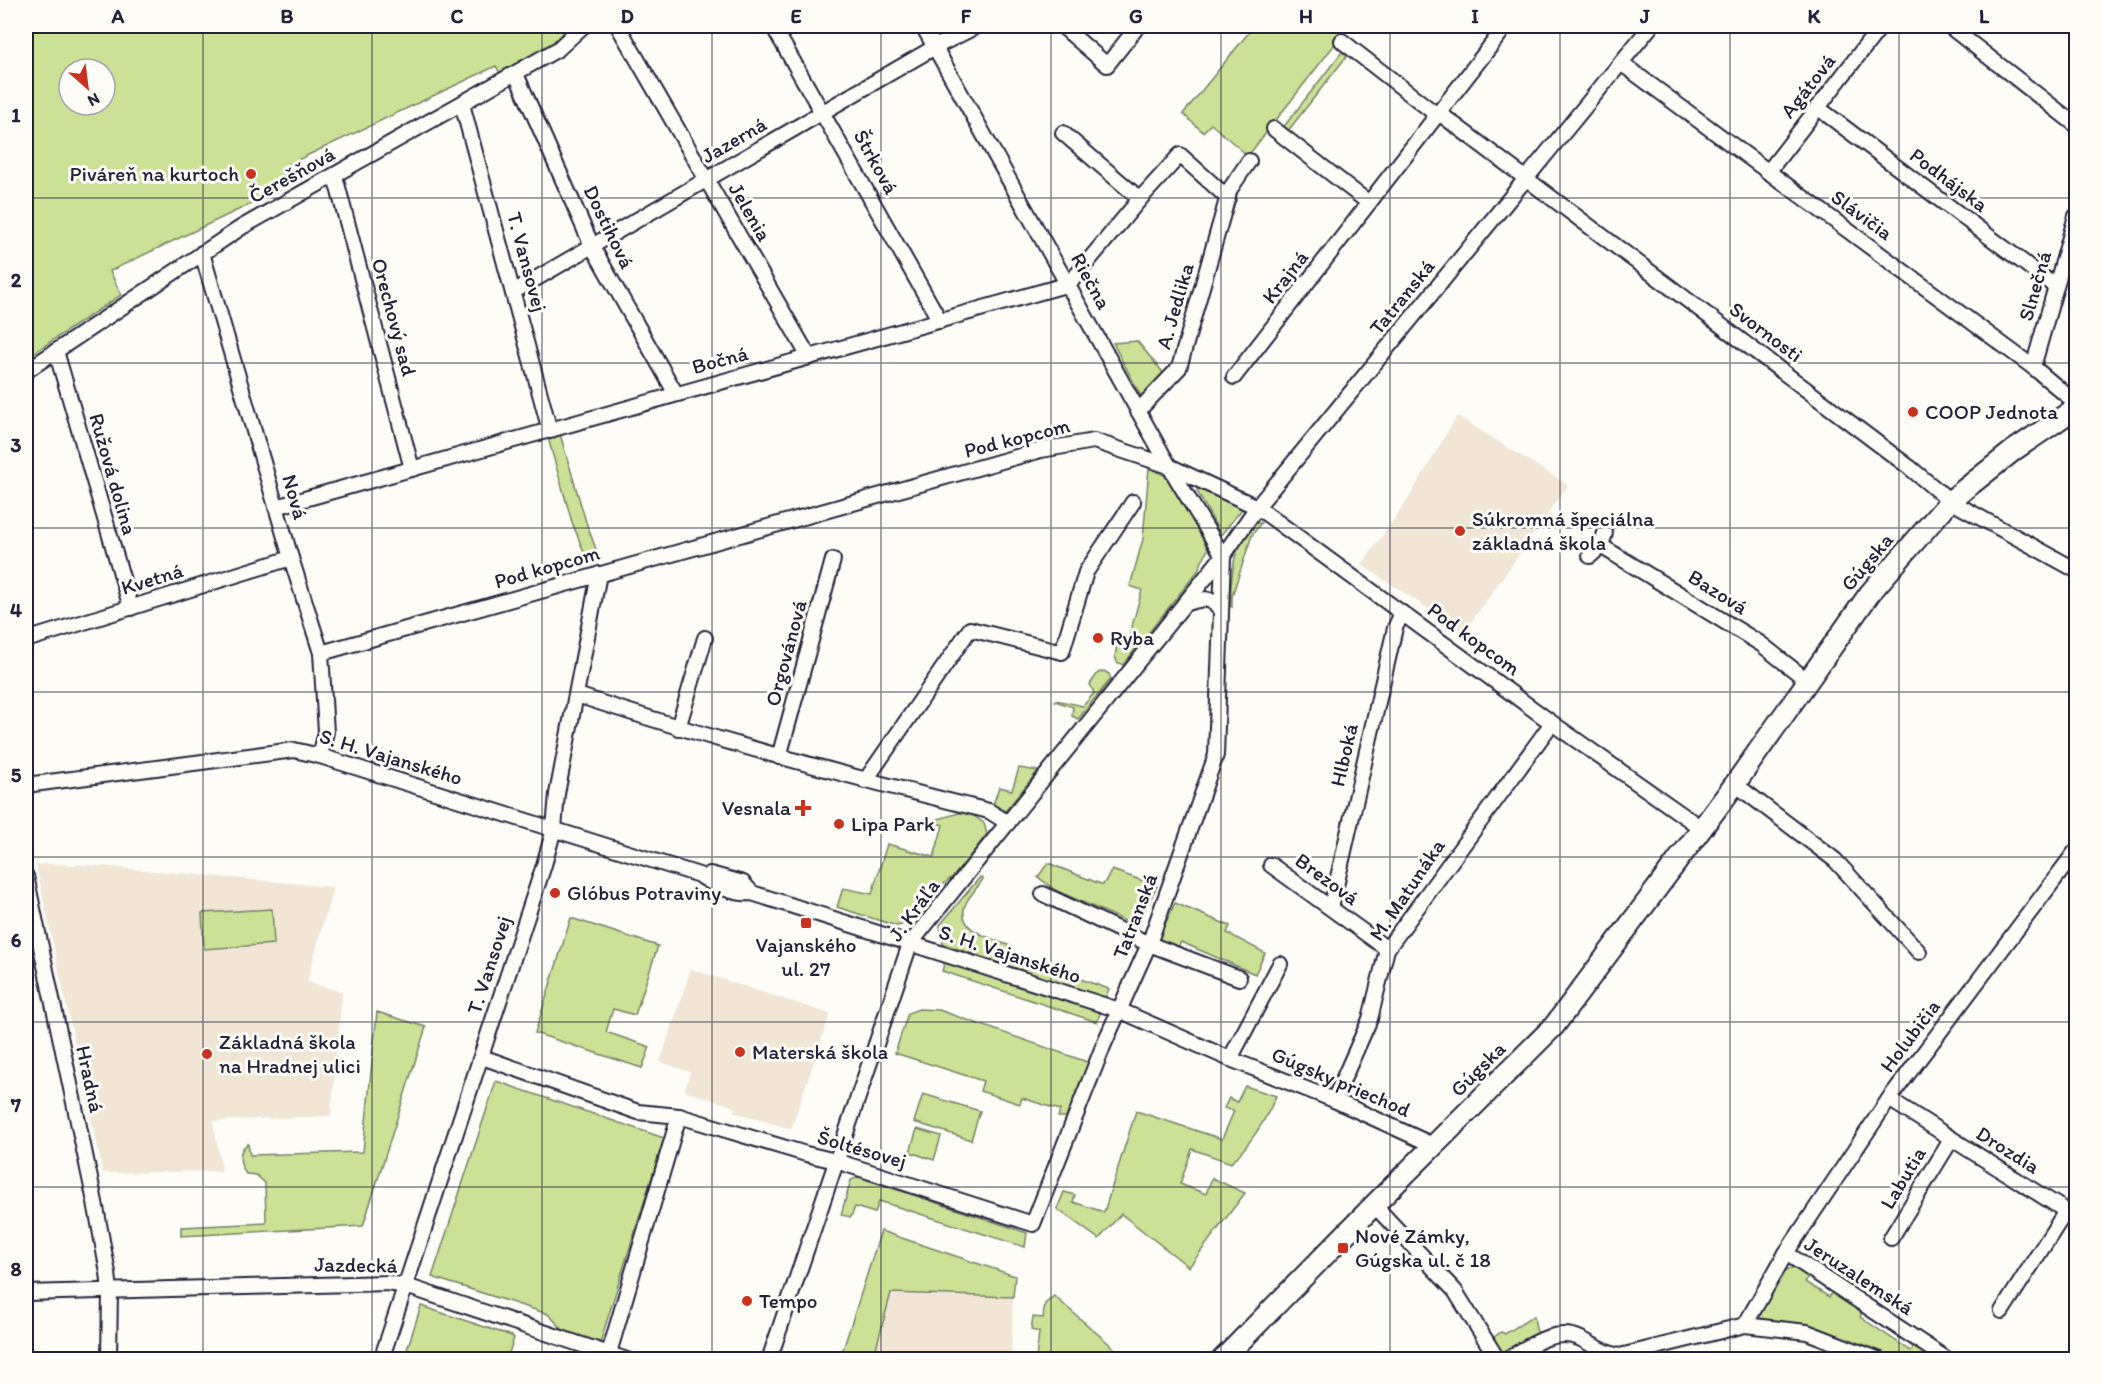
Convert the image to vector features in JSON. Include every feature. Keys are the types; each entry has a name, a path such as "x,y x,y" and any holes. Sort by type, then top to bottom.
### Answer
{"main road":[{"name":"Gúgska","path":"1222,1359 1554,1026 1735,784 1870,593 1950,501 2014,450 2076,408"}],"street":[{"name":"Čerešňová","path":"26,371 242,227 516,74 558,49 583,26"},
{"name":"Jelenia","path":"618,26 809,357"},
{"name":"Štrková","path":"773,26 940,321"},
{"name":"Riečna","path":"922,26 1069,284 1169,466 1223,556"},
{"name":"Jazerná","path":"513,292 935,47 977,26"},
{"path":"1062,26 1107,65 1138,26"},
{"name":"Tatranská","path":"1033,1224 1104,1044 1149,944 1216,755 1223,556 1257,507 1651,26"},
{"name":"Agátová","path":"1768,172 1881,26"},
{"path":"1949,26 2076,125"},
{"name":"Krajná","path":"1234,376 1438,114 1502,27"},
{"path":"1342,41 1438,114"},
{"name":"Slávičia","path":"1621,63 2033,367 2076,403"},
{"name":"Dostihová","path":"516,74 592,246 676,394"},
{"name":"T. Vansovej","path":"462,104 550,431"},
{"name":"Podhájska","path":"1817,107 2056,287"},
{"name":"Svornosti","path":"1438,114 1909,467 1950,501 2076,570"},
{"path":"1274,129 1369,203"},
{"path":"1063,133 1140,199"},
{"path":"1069,284 1180,155 1228,198"},
{"name":"A. Jedlika","path":"1138,411 1179,368 1230,189 1249,161"},
{"name":"Orechový sad","path":"335,176 412,469"},
{"name":"Slnečná","path":"2033,367 2076,216"},
{"name":"Nová","path":"202,253 291,558 321,652 326,732 320,756"},
{"name":"Bočná","path":"276,507 1069,284"},
{"name":"Ružová dolina","path":"56,351 131,608"},
{"name":"Pod kopcom","path":"321,652 1041,450 1094,441 1169,466 1257,507 1552,723 1701,828"},
{"path":"865,781 970,629 1062,652 1086,572 1133,502"},
{"name":"Bazová","path":"1590,556 1603,539 1761,644 1808,681"},
{"name":"J. Kráľa","path":"769,1359 910,944 1223,556"},
{"name":"Kvetná","path":"26,640 291,558"},
{"name":"Orgovánová","path":"779,757 832,560"},
{"name":"T. Vansovej","path":"381,1359 482,1057 554,829 557,794 599,574"},
{"path":"1184,604 1204,598 1215,602 1221,610"},
{"name":"Hlboká","path":"1331,908 1395,628 1402,613"},
{"path":"678,728 705,638"},
{"path":"577,695 678,728 779,757 865,781 989,811 1008,823"},
{"name":"M. Matunáka","path":"1334,1100 1370,1019 1387,949 1552,723"},
{"name":"S. H. Vajanského","path":"26,785 294,750 320,756 554,829 699,875 711,883 728,889 742,893 752,892 1119,1010"},
{"path":"1735,784 1835,861 1919,952"},
{"name":"Holubičia","path":"1786,1253 1889,1100 2076,851"},
{"name":"Brezová","path":"1271,865 1387,949"},
{"name":"Hradná","path":"26,876 95,1202 110,1291 109,1359"},
{"path":"1043,894 1149,944 1239,978"},
{"path":"1230,1059 1280,964"},
{"name":"Gúgsky priechod","path":"1119,1010 1230,1059 1334,1100 1435,1146"},
{"name":"Šoltésovej","path":"482,1057 638,1112 679,1116 836,1161 1033,1224"},
{"name":"Drozdia","path":"1889,1100 2066,1211 2002,1311"},
{"path":"609,1353 679,1116"},
{"name":"Labutia","path":"1891,1238 1951,1140"},
{"path":"1374,1205 1455,1291 1498,1359"},
{"name":"Jeruzalemská","path":"1745,1325 1786,1253 1948,1359"},
{"name":"Jazdecká","path":"26,1293 388,1283 406,1286 627,1359"},
{"path":"1506,1359 1548,1337 1561,1334 1574,1336 1612,1355 1620,1356 1745,1325 1807,1332 1880,1359"},
{"path":"1832,1343 1839,1359"}],"shaded area":[{"name":"Súkromná špeciálna základná škola","path":"1457,416 1568,485 1464,632 1362,565 1409,498"},
{"name":"Základná škola na Hradnej ulici","path":"36,865 88,865 333,887 307,982 342,992 331,1116 213,1121 222,1171 103,1173"},
{"name":"Materská škola","path":"691,969 830,1014 791,1129 734,1112 735,1107 685,1091 690,1072 660,1062"},
{"path":"891,1293 1013,1297 1011,1359 873,1360"}],"green space":[{"path":"26,26 576,26 556,43 502,77 496,66 287,165 276,192 110,271 121,295 26,358"},
{"path":"1254,26 1349,26 1248,156 1211,124 1203,132 1183,114"},
{"path":"1345,48 1350,52 1287,132 1282,129"},
{"path":"1137,341 1166,376 1142,398 1113,343"},
{"path":"560,434 586,522 600,560 589,565 572,522 548,438"},
{"path":"1149,468 1164,475 1173,483 1208,549 1197,572 1123,665 1117,662 1115,656 1117,646 1126,648 1142,590 1130,586 1143,539"},
{"path":"1198,487 1203,487 1233,501 1243,508 1221,535 1197,491"},
{"path":"1256,523 1261,523 1252,535 1232,596 1232,607 1230,606 1231,584 1237,550 1248,530"},
{"path":"1104,671 1111,679 1078,719 1072,716 1073,707 1055,701 1083,706 1094,693 1090,684 1098,673"},
{"path":"1019,768 1038,771 1003,814 993,805 999,787 1012,790"},
{"path":"966,811 984,823 987,834 956,874 934,892 905,924 897,926 837,907 843,888 872,894 887,844 934,857 943,825 937,823 938,819"},
{"path":"1048,863 1103,885 1112,870 1157,886 1137,926 1055,890 1038,877"},
{"path":"980,877 983,879 966,903 965,920 969,926 984,936 1008,945 1008,954 1109,989 1105,998 943,944 940,925"},
{"path":"1175,903 1230,926 1227,933 1265,953 1255,974 1181,942 1177,950 1161,944 1158,939"},
{"path":"272,909 274,944 204,949 202,913"},
{"path":"571,918 658,946 635,1015 613,1009 606,1032 650,1047 642,1068 535,1033"},
{"path":"945,961 1101,1011 1097,1022 942,971"},
{"path":"919,1009 939,1010 1090,1063 1072,1113 1065,1117 1058,1117 1060,1110 1022,1098 1020,1104 980,1091 983,1081 895,1053 908,1013"},
{"path":"377,1012 426,1027 363,1226 181,1236 181,1227 266,1223 265,1183 256,1175 246,1174 241,1162 242,1150 248,1144 250,1155 363,1152"},
{"path":"496,1081 664,1138 600,1343 566,1333 548,1314 432,1277"},
{"path":"1245,1086 1276,1096 1257,1132 1231,1163 1192,1149 1180,1184 1206,1194 1212,1178 1245,1193 1189,1267 1121,1214 1099,1239 1057,1209 1064,1192 1075,1195 1073,1202 1104,1212 1136,1111 1222,1139 1234,1111 1224,1108 1229,1098 1237,1102"},
{"path":"923,1094 980,1111 971,1140 914,1122"},
{"path":"917,1129 941,1136 934,1160 910,1152"},
{"path":"859,1177 1027,1233 1025,1247 879,1201 875,1213 855,1207 851,1217 841,1215 851,1180"},
{"path":"881,1231 1015,1276 1013,1297 891,1293 873,1359 840,1359"},
{"path":"1794,1267 1809,1275 1805,1282 1829,1297 1834,1290 1863,1310 1860,1317 1911,1351 1916,1344 1940,1359 1888,1359 1832,1339 1810,1325 1762,1321 1757,1316 1786,1270"},
{"path":"1054,1296 1122,1355 1118,1359 1036,1359 1039,1332 1031,1330 1033,1317 1043,1318 1045,1304"},
{"path":"421,1306 512,1336 514,1338 507,1359 404,1359"},
{"path":"1534,1316 1536,1329 1540,1336 1507,1354 1500,1352 1493,1338 1501,1332 1505,1334"}],"place":[{"name":"Piváreň na kurtoch","path":"251,174"},
{"name":"COOP Jednota","path":"1913,412"},
{"name":"Súkromná špeciálna základná škola","path":"1460,531"},
{"name":"Ryba","path":"1098,638"},
{"name":"Vesnala","path":"803,808"},
{"name":"Lipa Park","path":"839,824"},
{"name":"Glóbus Potraviny","path":"555,893"},
{"name":"Vajanského ul. 27","path":"806,923"},
{"name":"Materská škola","path":"740,1052"},
{"name":"Základná škola na Hradnej ulici","path":"207,1054"},
{"name":"Nové Zámky, Gúgska ul. č 18","path":"1343,1248"},
{"name":"Tempo","path":"747,1301"}]}
